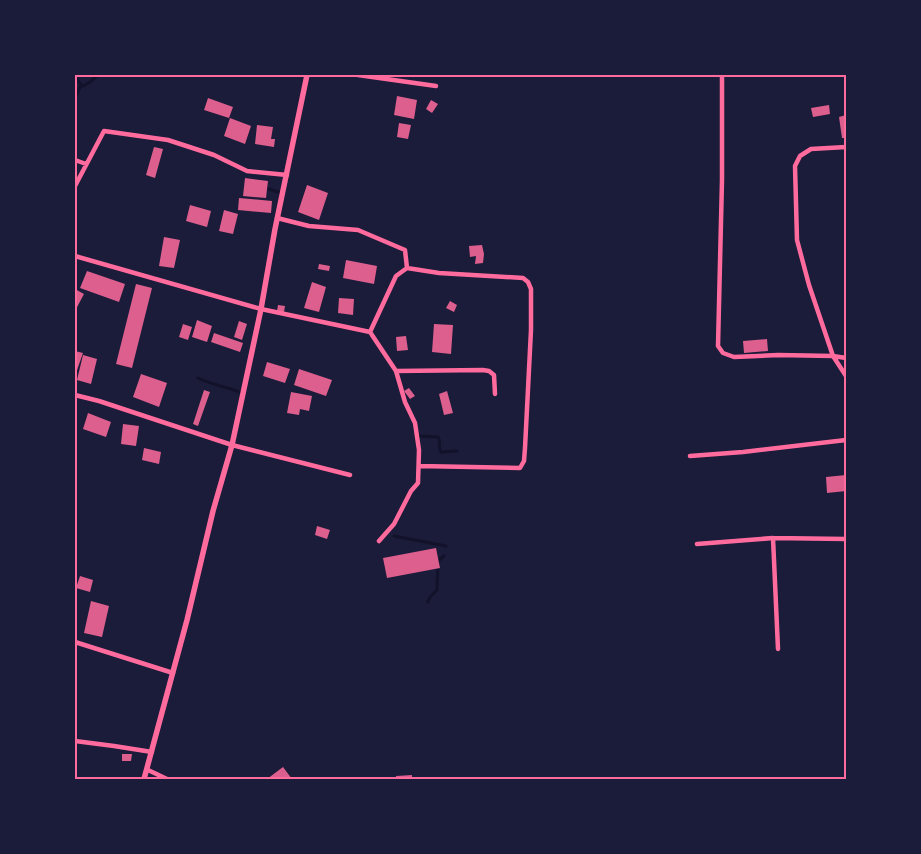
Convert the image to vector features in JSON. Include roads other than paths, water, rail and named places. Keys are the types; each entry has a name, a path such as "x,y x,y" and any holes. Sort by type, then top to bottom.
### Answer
{"street":[{"path":"144,779 148,770 213,511 232,445 307,75"},
{"path":"358,75 436,86"},
{"path":"722,75 722,180 718,346 723,353 734,358 778,355 846,358"},
{"path":"75,186 104,131 168,140 214,154 247,171 287,175"},
{"path":"846,147 811,149 800,156 795,166 797,240 809,285 833,356 846,376"},
{"path":"75,160 86,164"},
{"path":"277,218 308,226 358,230 405,250 407,268"},
{"path":"75,256 261,309 370,332 396,371 405,402 415,423 419,450 418,483 411,491 394,524 379,541"},
{"path":"370,332 396,276 407,268 438,273 523,278 528,282 531,289 531,330 525,448 524,461 520,468 419,466"},
{"path":"396,371 489,371 494,375 495,394"},
{"path":"75,395 232,445 350,474"},
{"path":"690,456 846,440"},
{"path":"697,544 773,538 846,539"},
{"path":"773,538 778,649"},
{"path":"75,642 173,673"},
{"path":"75,741 152,752"},
{"path":"148,770 167,779"}],"waterway":[{"path":"75,75 81,85"},
{"path":"81,85 83,86 90,82 98,75"},
{"path":"75,98 81,85"},
{"path":"265,188 282,193"},
{"path":"198,378 242,393"},
{"path":"416,436 438,437 441,452 457,451"},
{"path":"394,536 446,546"},
{"path":"428,602 437,590 438,561 444,556"}]}
